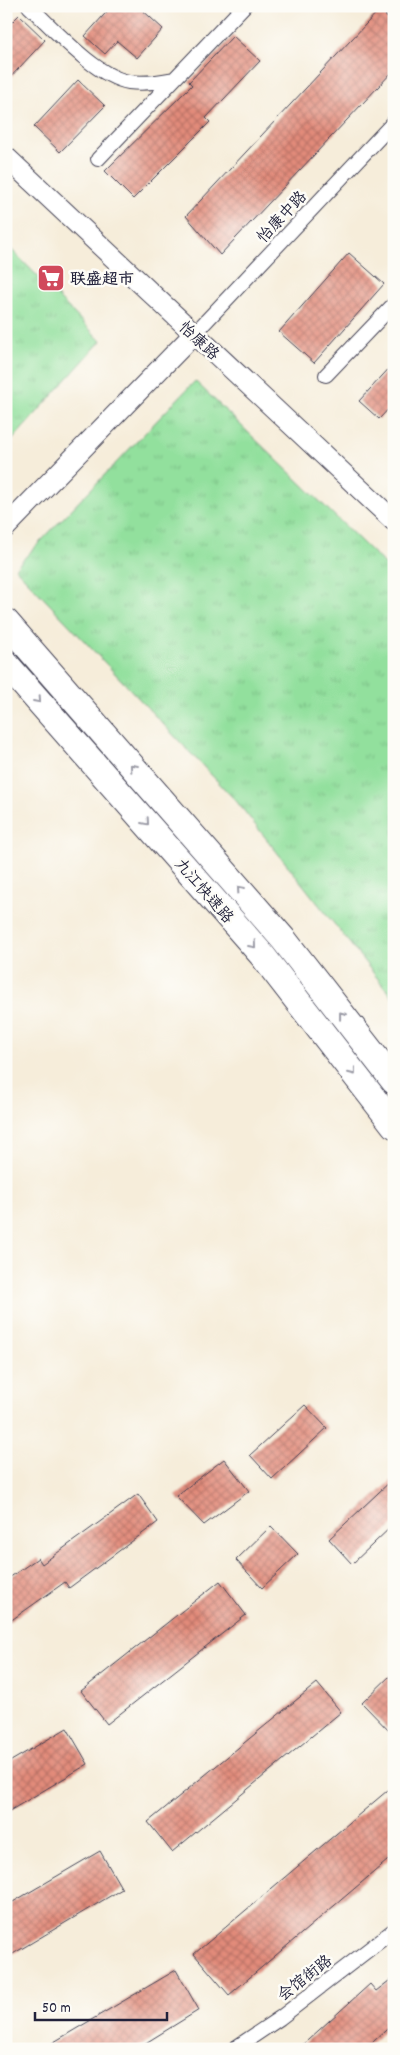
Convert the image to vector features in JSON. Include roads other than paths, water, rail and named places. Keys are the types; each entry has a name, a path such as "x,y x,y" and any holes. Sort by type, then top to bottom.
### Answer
{"highway":[{"name":"九江快速路","path":"6,622 284,940 394,1081"},
{"name":"九江快速路","path":"6,664 262,955 394,1125"}],"street":[{"path":"29,6 91,63 106,74 127,82 151,83 174,79"},
{"path":"98,159 244,6"},
{"path":"389,6 394,12"},
{"name":"怡康中路","path":"194,334 394,122"},
{"name":"怡康路","path":"6,157 394,522"},
{"path":"326,375 394,304"},
{"path":"6,527 194,334"},
{"name":"会馆街路","path":"234,2049 280,2018 394,1930"}],"place":[{"name":"联盛超市","path":"51,278"}]}
